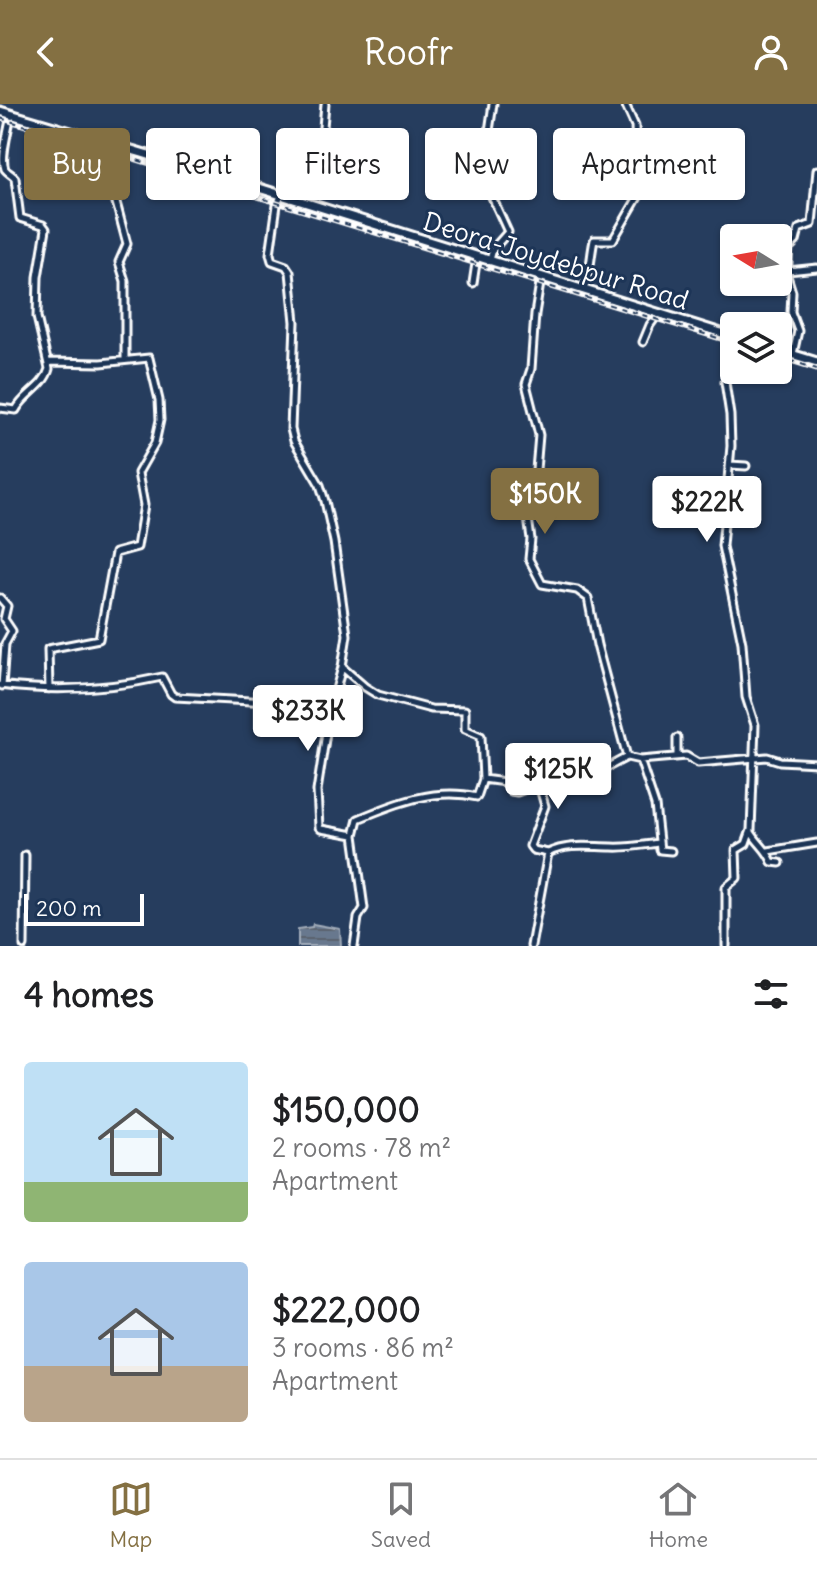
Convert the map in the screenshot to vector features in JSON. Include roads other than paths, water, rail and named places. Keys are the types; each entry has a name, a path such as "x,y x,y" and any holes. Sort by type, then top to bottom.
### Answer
{"street":[{"path":"323,128 325,104"},
{"path":"490,261 493,249 508,232 485,175 493,104"},
{"path":"584,290 592,267 590,258 594,240 613,240 638,197 635,126 625,104"},
{"name":"Deora-Joydebpur Road","path":"0,111 276,194"},
{"path":"0,408 16,410 21,399 47,377 49,362 37,317 39,269 46,229 43,225 20,218 15,178 3,168 1,162 11,114"},
{"path":"792,245 797,239 798,230 812,224 817,170"},
{"path":"115,200 127,244 119,262 125,281 125,360"},
{"path":"279,200 270,254 272,261 286,266 290,272 295,322 291,429 294,441 320,485 334,542 347,635 328,720 317,791 319,827 354,835"},
{"name":"Deora-Joydebpur Road","path":"291,200 720,334"},
{"path":"473,283 477,257"},
{"path":"792,271 817,268"},
{"path":"541,277 531,369 526,384 539,435 536,470 531,478 529,559 542,584 577,590 588,598 597,645 627,757"},
{"path":"792,296 791,311 798,331 793,354 817,362"},
{"path":"643,342 659,313"},
{"path":"49,362 101,363 149,358 159,400 158,435 138,473 144,505 135,549 115,553 99,639 48,649 49,689"},
{"path":"724,384 730,415 730,465 722,546 742,643 746,697 755,725 751,831 746,844 736,850 737,878 726,887 726,946"},
{"path":"730,465 746,466"},
{"path":"0,598 7,606 4,619 12,631 5,644 1,686 49,689 135,683 162,677 175,697 287,703 328,720"},
{"path":"342,667 378,695 431,709 465,710 465,730 481,736 483,779 477,797 461,792 405,800 358,819 354,835 364,908 358,918 354,946"},
{"path":"677,738 677,756"},
{"path":"483,779 505,782 514,792 558,778 591,776 627,757 640,760 687,756 698,763 754,758 817,763"},
{"path":"640,760 655,805 658,843 661,851 671,851"},
{"path":"539,785 545,806 530,846 533,850 548,853 557,848 575,846 616,848 658,843"},
{"path":"751,831 758,844 768,851 772,862 780,863"},
{"path":"768,851 817,843"},
{"path":"531,946 548,853"},
{"path":"24,946 25,855"}],"water":[{"path":"313,924 340,929 341,946 298,946 298,929 312,927"}],"railway":[{"path":"0,118 720,339"},
{"path":"792,361 817,369"}]}
